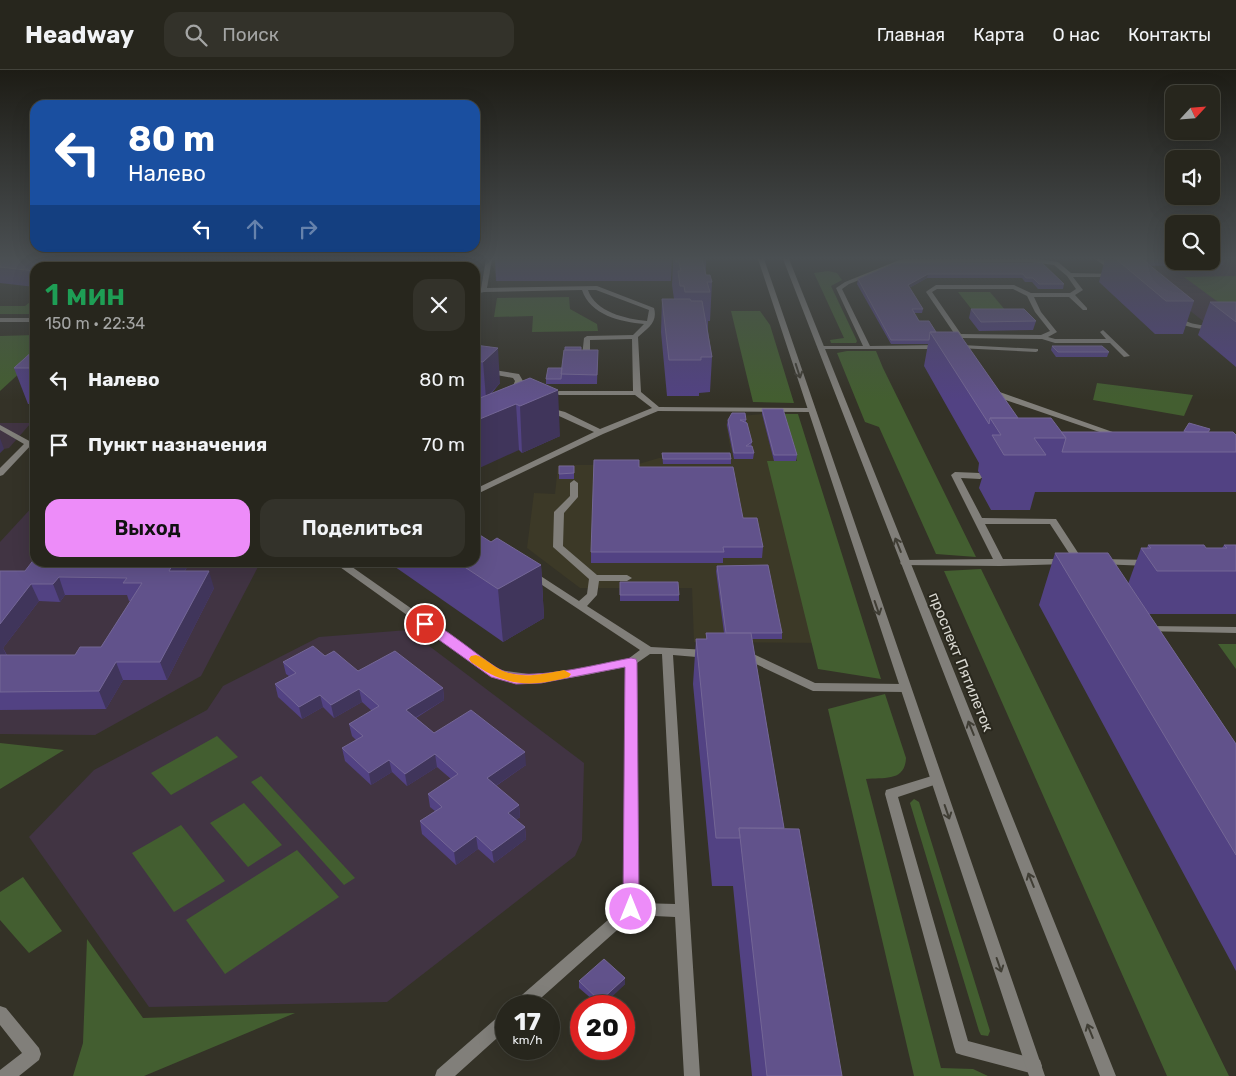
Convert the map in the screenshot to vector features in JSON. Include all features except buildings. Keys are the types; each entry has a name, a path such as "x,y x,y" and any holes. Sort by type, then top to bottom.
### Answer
{"street":[{"path":"596,306 623,319 650,324"},
{"path":"586,357 587,338 635,337 650,324 653,316 652,309 644,306"},
{"path":"776,306 904,688 1036,1071"},
{"name":"проспект Пятилеток","path":"804,306 1108,1076"},
{"path":"848,306 868,348"},
{"path":"938,306 959,336"},
{"path":"1035,306 1054,332 1042,337"},
{"path":"1083,306 1086,309"},
{"path":"1171,314 1185,326 1217,328 1236,336"},
{"path":"0,320 30,320"},
{"path":"1103,332 1126,356"},
{"path":"959,336 1042,337 1055,341 1111,341"},
{"path":"959,336 957,342 965,355"},
{"path":"635,337 637,394"},
{"path":"821,348 960,347 1036,350"},
{"path":"480,370 516,376 519,381 512,397"},
{"path":"1001,407 988,388 1132,440"},
{"path":"559,393 637,394 657,409"},
{"path":"540,408 562,414 600,432"},
{"path":"480,490 600,432 657,409 810,410"},
{"path":"0,427 29,443 0,474"},
{"path":"980,476 955,476 1000,563"},
{"path":"574,483 574,497 559,512 558,547 594,578 627,578"},
{"path":"979,521 1053,521 1082,567"},
{"path":"905,563 1000,563 1082,567 1158,563"},
{"path":"345,567 496,674 516,679 541,678 631,662 648,650"},
{"path":"524,569 648,650 666,653 720,654"},
{"path":"580,606 592,595 594,578"},
{"path":"1132,629 1236,630"},
{"path":"666,653 692,1076"},
{"path":"737,654 746,654 813,687 904,688"},
{"path":"631,662 631,909"},
{"path":"936,780 891,794 962,1046 1036,1071"},
{"path":"534,995 631,909 683,911"},
{"path":"0,1013 33,1054 6,1076"},
{"path":"443,1076 495,1030"}],"shaded area":[{"path":"1184,306 1236,306 1236,321 1203,321"},
{"path":"783,414 796,461 774,461 826,643 694,642 692,588 580,588 527,548 534,493 555,494 558,465 635,465 659,458 732,458 726,424 731,417"},
{"path":"0,423 30,423 9,448 4,449 0,453"},
{"path":"30,509 30,567 258,567 201,676 95,735 0,734 0,542"},
{"path":"408,630 584,763 582,840 575,856 387,1002 149,1007 29,837 94,770 207,710 223,686 319,637"}],"green space":[{"path":"0,306 30,306 30,314 0,314"},
{"path":"496,306 570,306 570,309 597,324 598,331 532,332 533,316 494,317"},
{"path":"829,306 840,306 857,341 856,343 831,343 830,340 844,338"},
{"path":"969,306 1002,306 1006,311 973,311"},
{"path":"731,311 760,311 770,325 794,403 753,402"},
{"path":"30,335 30,364 0,391 0,336"},
{"path":"876,351 976,557 936,554 879,427 865,422 837,353"},
{"path":"1097,383 1193,395 1184,416 1093,400"},
{"path":"784,414 798,414 881,679 818,669 767,461 797,461"},
{"path":"981,569 1229,1076 1167,1076 944,571"},
{"path":"1218,644 1236,644 1236,669"},
{"path":"885,694 906,758 905,766 898,775 892,777 866,779 941,1068 973,1069 988,1076 914,1076 828,709"},
{"path":"217,736 238,757 171,795 151,773"},
{"path":"0,743 64,750 0,789"},
{"path":"261,776 355,878 344,885 251,782"},
{"path":"914,799 919,802 990,1031 988,1036 981,1035 979,1031 910,803"},
{"path":"244,803 282,845 248,867 210,823"},
{"path":"181,825 225,881 174,912 132,853"},
{"path":"297,850 339,897 225,974 186,920"},
{"path":"23,877 62,931 29,953 0,920 0,892"},
{"path":"87,939 143,1018 295,1013 144,1076 73,1076 83,1043"}],"slow traffic":[{"path":"476,659 496,674 516,679 541,678 564,674"}],"route":[{"path":"425,624 496,674 516,679 541,678 631,662 631,909"}]}
